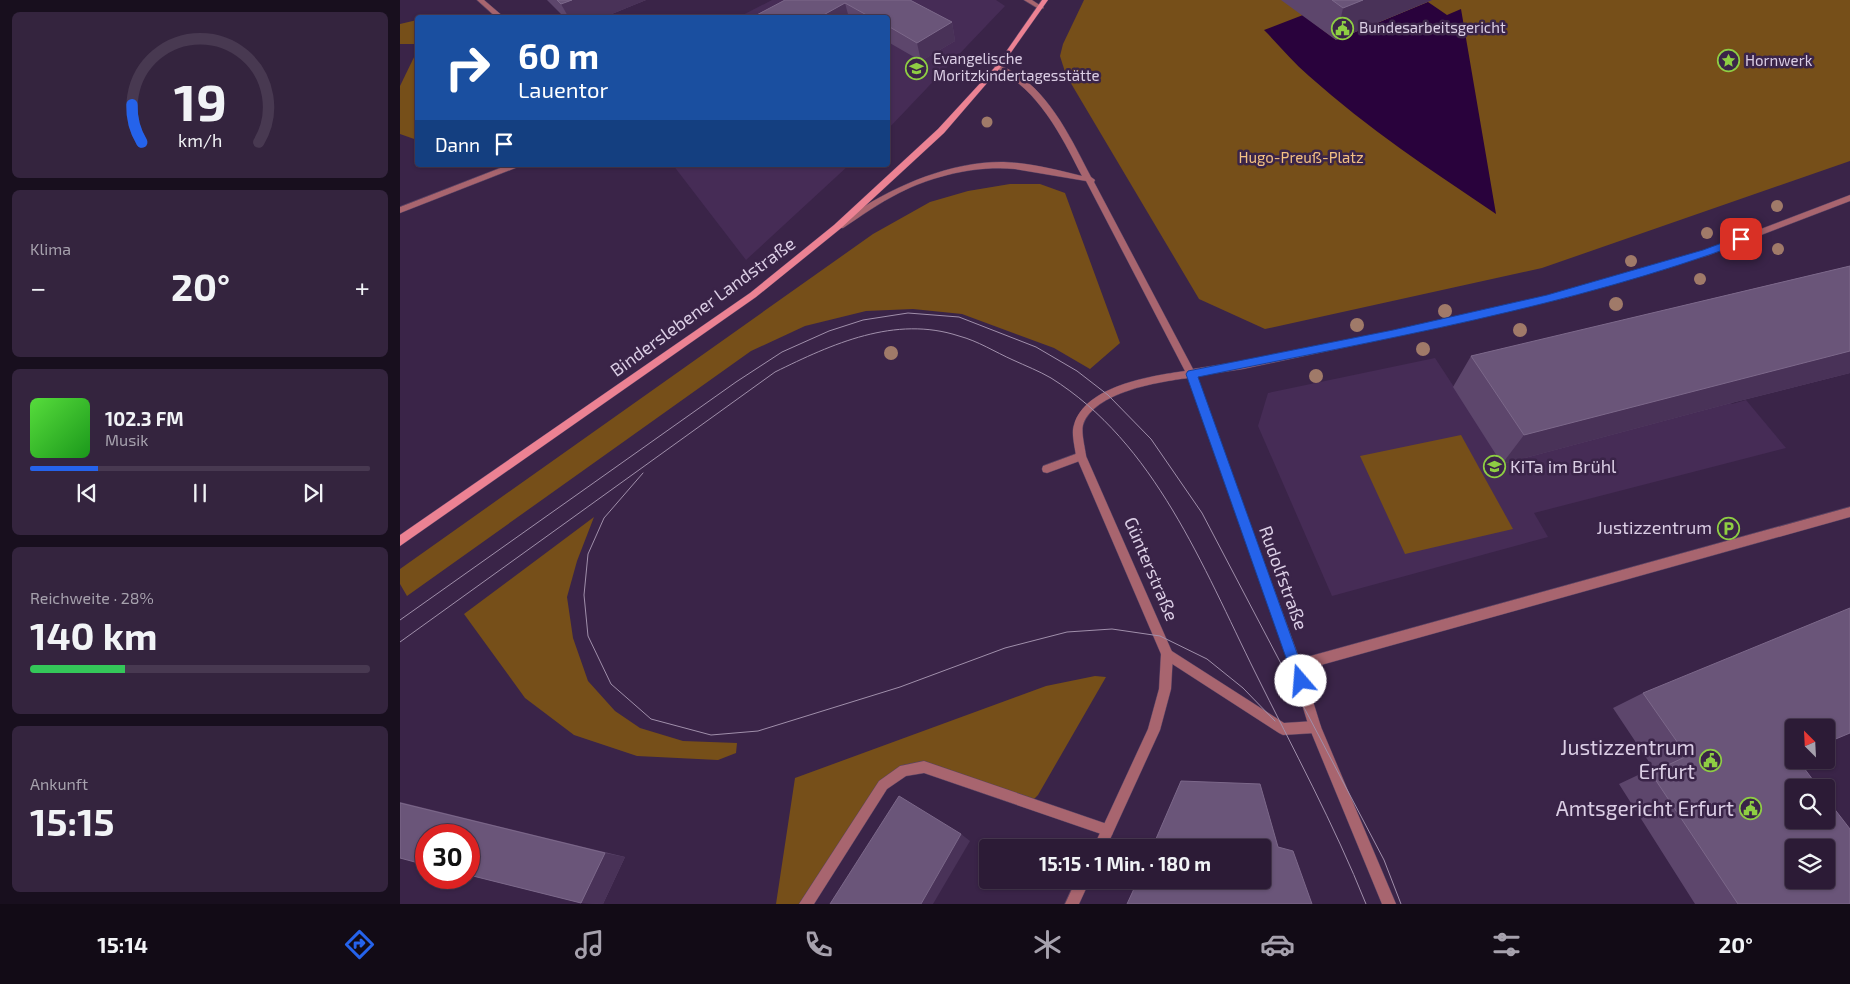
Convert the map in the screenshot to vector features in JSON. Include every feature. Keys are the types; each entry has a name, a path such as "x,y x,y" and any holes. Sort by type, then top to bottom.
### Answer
{"main road":[{"name":"Binderslebener Landstraße","path":"400,541 754,295 837,228 940,130 998,67 1045,0"}],"street":[{"path":"480,0 498,15"},
{"path":"1027,0 1041,8"},
{"path":"998,67 1016,75 1044,103 1091,180 1191,374"},
{"path":"837,228 895,191 924,179 961,172 1002,165 1050,171 1091,180"},
{"path":"400,210 510,167"},
{"name":"Günterstraße","path":"1103,839 1154,730 1165,689 1167,654 1081,456 1078,426 1089,407 1108,395 1149,380 1242,365 1450,322 1592,287 1706,253 1850,198"},
{"name":"Rudolfstraße","path":"1191,374 1296,666 1315,726 1389,904"},
{"path":"1047,469 1081,456"},
{"path":"1296,666 1850,512"},
{"path":"1167,654 1283,729 1315,726"},
{"path":"806,904 883,784 904,770 914,767 924,767 1107,830"},
{"path":"1072,904 1079,889"}],"shaded area":[{"name":"Evangelische Moritzkindertagesstätte","path":"772,0 996,0 1005,6 890,127 890,15 743,15"},
{"path":"1428,2 1447,15 1461,9 1496,214 1400,148 1331,95 1303,71 1264,30 1303,15 1336,40"},
{"path":"675,167 847,167 746,260"},
{"name":"KiTa im Brühl","path":"1674,334 1732,404 1746,400 1786,448 1534,513 1548,537 1332,596 1258,426 1268,393 1435,358 1454,387"}],"green space":[{"name":"Hugo-Preuß-Platz","path":"1084,0 1850,0 1850,161 1542,268 1265,329 1199,299 1066,75 1060,56 1063,44"},
{"path":"415,20 415,44 400,44 400,24"},
{"path":"415,55 415,139 400,134 400,86"},
{"path":"1010,184 1040,184 1065,193 1120,343 1090,369 1054,348 962,314 913,309 866,311 805,326 751,351 407,596 400,584 400,569 873,234 930,202 968,191"},
{"path":"1461,435 1513,529 1405,554 1360,456"},
{"path":"594,517 577,561 567,597 573,638 588,681 615,711 640,728 683,741 737,743 736,753 718,760 637,756 574,735 525,698 464,614"},
{"path":"1095,676 1106,677 1038,795 1031,802 925,762 904,765 881,780 799,904 776,904 795,778 1046,686"}],"building":[{"path":"557,0 572,0 561,4"},
{"path":"785,0 910,0 952,22 917,43 890,27 890,15 867,15 845,3 823,15 757,15"},
{"path":"1332,0 1363,0 1343,8"},
{"path":"1850,266 1850,351 1524,435 1471,356"},
{"name":"Justizzentrum Erfurt","path":"1850,608 1850,733 1835,739 1835,719 1785,719 1785,769 1805,769 1812,779 1785,779 1785,829 1835,829 1835,810 1850,829 1850,904 1738,904 1651,773 1687,756 1643,693"},
{"path":"1181,781 1260,784 1278,847 1293,851 1312,904 1127,904 1134,889 1271,889 1271,839 1156,839"},
{"path":"899,796 961,834 921,904 830,904"},
{"path":"400,803 605,853 581,903 480,878 480,824 415,824 415,862 400,858"}],"tram line":[{"path":"400,620 736,382 782,352 829,331 863,320 908,313 959,317 1036,347 1077,371 1108,395 1151,439 1202,513 1384,860 1401,904"},
{"path":"400,642 775,372 841,343 888,331 911,329 935,330 959,336 1051,378 1087,405 1119,437 1148,472 1195,550 1216,591 1327,816 1366,904"},
{"path":"643,473 604,518 588,554 584,595 588,636 611,684 651,719 711,735 758,731 900,687 1005,648 1067,632 1112,629 1160,636 1207,659 1243,688 1275,721"}],"place":[{"name":"Bundesarbeitsgericht","path":"1343,28"},
{"name":"Hornwerk","path":"1729,61"},
{"name":"Evangelische Moritzkindertagesstätte","path":"917,68"},
{"name":"KiTa im Brühl","path":"1494,467"},
{"name":"Justizzentrum","path":"1728,528"},
{"name":"Justizzentrum Erfurt","path":"1711,760"},
{"name":"Amtsgericht Erfurt","path":"1750,809"}],"route":[{"path":"1301,681 1191,374 1393,334 1547,299 1706,253 1741,239"}]}
